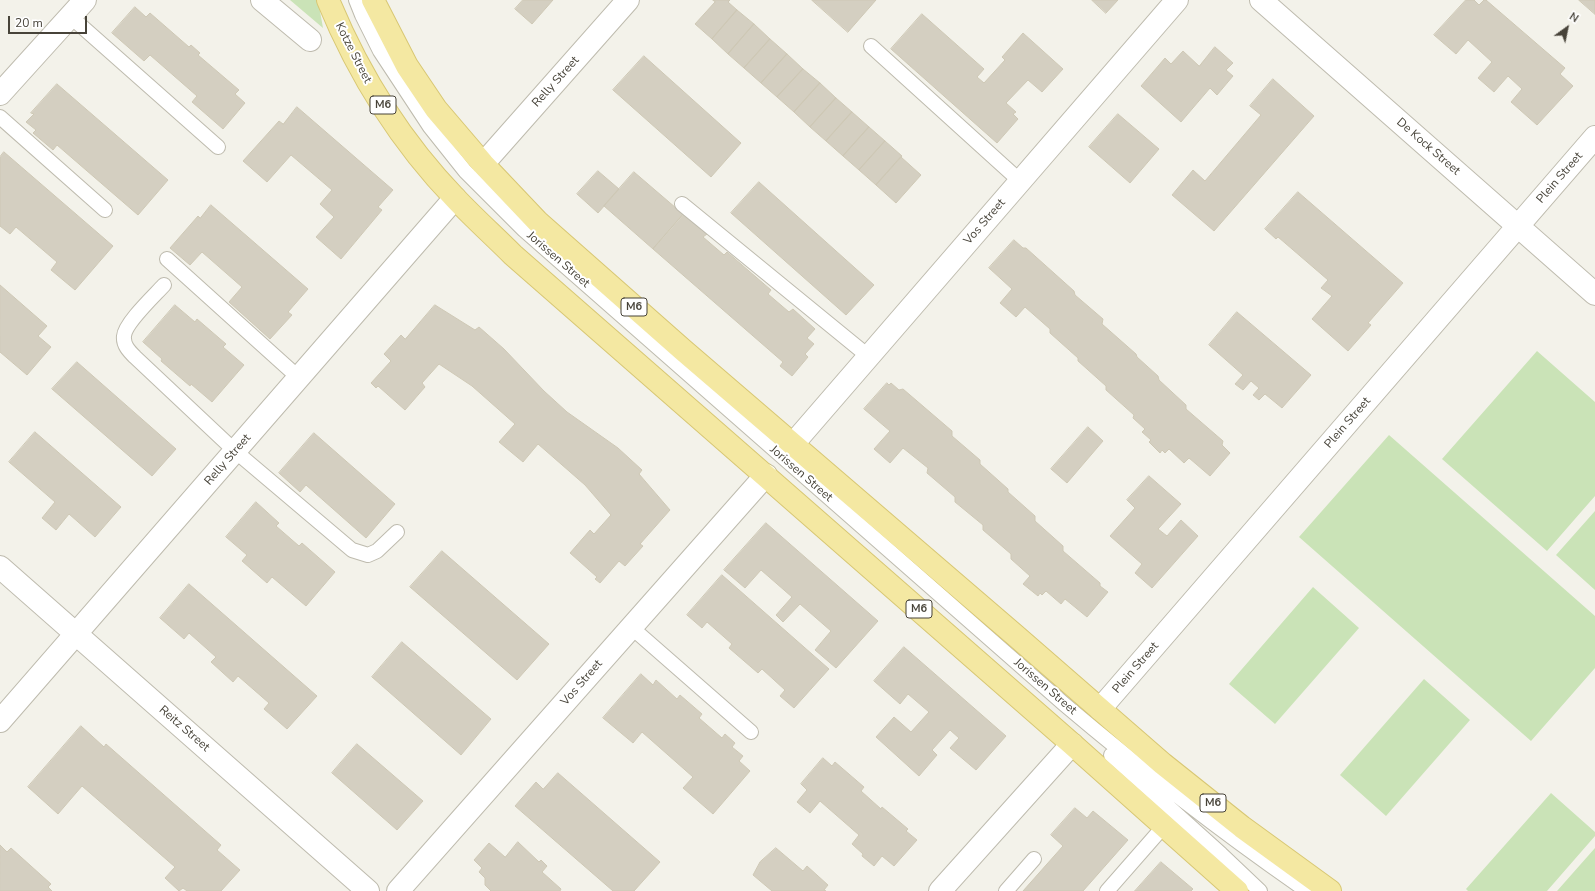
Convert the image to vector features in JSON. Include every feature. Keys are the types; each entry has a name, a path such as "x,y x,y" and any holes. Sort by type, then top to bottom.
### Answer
{"main road":[{"name":"Kotze Street","path":"328,0 340,29 373,92 413,148 455,198"},
{"name":"M6","path":"373,0 407,66 449,126 483,164"},
{"name":"Jorissen Street","path":"483,164 522,207 557,240 1163,764 1242,826 1330,891"},
{"name":"Jorissen Street","path":"455,198 513,255 766,475 1237,891"}],"street":[{"path":"0,94 85,0"},
{"path":"262,0 310,40"},
{"name":"Relly Street","path":"483,164 628,0"},
{"name":"Vos Street","path":"793,444 1177,0"},
{"name":"De Kock Street","path":"1261,0 1595,294"},
{"name":"Plein Street","path":"1100,709 1595,137"},
{"name":"Relly Street","path":"0,721 455,198"},
{"name":"Vos Street","path":"398,891 766,475"},
{"name":"Reitz Street","path":"0,567 368,891"},
{"path":"940,891 1072,744"}],"lane":[{"name":"Jorissen Street","path":"348,0 376,58 420,131 484,203 851,528 1063,712 1260,891"},
{"name":"Jorissen Street","path":"356,0 364,21 387,64 430,127 465,171 524,230 1064,704 1119,750 1232,839 1307,891"},
{"path":"70,16 218,147"},
{"path":"871,46 1020,182"},
{"path":"0,117 105,210"},
{"path":"682,204 868,356"},
{"path":"167,259 299,378"},
{"path":"164,285 127,326 124,336 126,347 235,451 352,550 368,555 377,551 397,532"},
{"path":"631,627 751,732"},
{"path":"1107,891 1164,826"},
{"path":"1006,891 1034,859"}],"green space":[{"path":"290,0 318,0 323,28"},
{"path":"1537,351 1595,402 1595,496 1547,551 1442,459"},
{"path":"1389,435 1595,616 1595,668 1531,741 1299,537"},
{"path":"1595,511 1595,590 1556,555"},
{"path":"1313,587 1359,628 1275,724 1229,684"},
{"path":"1424,679 1470,720 1386,816 1340,775"},
{"path":"1551,793 1595,832 1595,836 1547,891 1468,891 1466,889"},
{"path":"1595,848 1595,891 1557,891"}],"building":[{"path":"523,0 553,0 532,24 515,9"},
{"path":"713,0 730,0 728,2 737,10 712,39 695,24 715,2"},
{"path":"812,0 876,0 848,32"},
{"path":"1092,0 1118,0 1106,13"},
{"path":"1466,0 1474,0 1479,5 1486,0 1565,68 1560,74 1573,86 1537,125 1511,102 1522,89 1508,76 1494,92 1478,78 1492,62 1468,40 1456,54 1434,35"},
{"path":"1579,0 1595,0 1595,14"},
{"path":"135,7 146,17 150,13 189,47 191,45 200,53 198,55 239,90 235,94 245,103 223,129 192,102 197,96 150,55 144,61 112,33"},
{"path":"737,10 754,24 728,54 712,39"},
{"path":"922,14 984,69 977,77 984,83 1005,60 1002,57 1023,33 1063,69 1042,92 1028,80 1006,103 1016,112 1013,114 1018,119 997,143 891,49"},
{"path":"754,24 770,39 744,68 728,54"},
{"path":"770,39 787,54 761,83 744,68"},
{"path":"1215,47 1233,63 1226,70 1233,76 1217,95 1210,88 1181,122 1141,86 1165,58 1171,64 1183,51 1199,66"},
{"path":"787,54 803,69 777,97 761,83"},
{"path":"644,56 741,143 711,177 613,90"},
{"path":"803,69 820,83 794,112 777,97"},
{"path":"1273,79 1314,116 1214,231 1172,195 1193,170 1205,181 1261,115 1250,106"},
{"path":"820,83 836,98 810,127 794,112"},
{"path":"57,84 168,180 138,215 57,145 53,150 33,133 36,130 26,122 34,114 31,113"},
{"path":"836,98 852,112 826,141 810,127"},
{"path":"297,107 393,190 378,207 382,210 341,259 316,237 334,217 320,204 332,190 291,155 267,182 243,161 279,121 283,124"},
{"path":"852,112 869,127 843,156 826,141"},
{"path":"1118,114 1159,149 1130,183 1089,147"},
{"path":"869,127 885,141 859,170 843,156"},
{"path":"885,141 902,156 876,185 859,170"},
{"path":"4,152 113,246 75,290 51,270 57,262 16,227 10,234 0,226 0,157"},
{"path":"901,157 921,175 896,203 876,185"},
{"path":"598,171 619,189 598,213 577,194"},
{"path":"634,172 683,214 653,249 604,206"},
{"path":"759,182 874,285 846,315 731,213"},
{"path":"1298,192 1403,283 1368,323 1371,325 1348,351 1312,319 1332,296 1321,288 1328,280 1278,237 1276,239 1265,229"},
{"path":"211,205 308,289 288,312 292,315 270,339 229,302 242,287 202,252 190,265 170,248 198,216 200,218"},
{"path":"684,214 707,234 703,237 724,255 727,252 771,290 768,294 789,312 793,309 815,329 807,338 814,344 805,354 808,357 792,376 780,366 783,362 653,249"},
{"path":"1014,240 1023,248 1026,248 1074,291 1075,295 1103,319 1102,324 1136,354 1137,357 1158,376 1159,380 1186,405 1186,409 1223,441 1222,445 1230,453 1210,476 1189,458 1184,463 1169,449 1165,453 1162,450 1160,453 1149,442 1151,440 1142,432 1145,429 1133,418 1134,415 1106,390 1106,386 1078,361 1078,358 1050,333 1050,329 1025,307 1016,317 1000,303 1012,289 989,268"},
{"path":"0,285 47,326 38,336 51,347 27,375 0,352"},
{"path":"175,305 195,322 197,319 226,344 223,347 244,365 212,402 191,384 190,386 161,361 162,359 143,342"},
{"path":"435,305 475,330 479,327 504,349 544,391 567,412 618,448 642,470 639,474 670,510 640,544 643,546 625,566 619,561 600,583 595,579 597,577 570,553 590,530 594,534 611,515 585,485 538,444 523,462 499,442 515,424 472,386 439,364 422,383 425,387 405,410 378,386 376,388 371,383 391,361 384,354 401,335 405,339"},
{"path":"1237,312 1311,375 1282,408 1265,394 1259,400 1253,395 1259,388 1251,381 1243,390 1235,384 1243,375 1209,345"},
{"path":"77,362 176,449 152,476 52,389"},
{"path":"887,383 889,385 891,383 899,390 903,389 952,431 952,436 980,460 980,464 1035,516 1035,521 1063,546 1063,551 1100,583 1100,586 1108,592 1087,617 1065,599 1061,604 1046,591 1042,595 1040,593 1038,596 1023,584 1030,576 1011,559 1011,554 983,530 983,525 955,502 955,497 927,473 928,468 903,448 890,463 874,449 890,431 864,409"},
{"path":"1088,427 1103,441 1067,483 1051,469"},
{"path":"35,432 121,507 95,537 69,514 56,530 42,518 55,502 9,462"},
{"path":"314,433 395,504 366,538 306,485 300,492 279,473"},
{"path":"1149,476 1181,504 1158,529 1167,536 1181,520 1198,536 1152,588 1135,573 1142,564 1110,536 1135,508 1127,500"},
{"path":"256,502 279,523 276,526 299,546 302,543 335,572 306,606 272,577 267,583 242,561 247,555 226,537"},
{"path":"766,523 878,621 836,668 815,650 831,631 800,604 783,622 776,615 792,597 761,570 745,588 724,570"},
{"path":"442,551 549,644 517,680 410,587"},
{"path":"722,575 829,669 794,708 780,696 785,690 762,669 758,673 729,648 732,644 707,622 702,628 687,615"},
{"path":"189,584 317,696 287,729 264,709 269,703 238,676 233,682 211,662 216,657 189,633 184,639 160,618"},
{"path":"402,642 491,719 461,755 372,677"},
{"path":"904,647 1006,736 976,770 950,748 959,738 950,730 932,750 937,755 919,776 876,737 894,717 911,732 929,712 908,694 900,704 874,681"},
{"path":"641,674 653,685 656,680 677,699 680,695 702,714 699,718 722,738 725,734 735,743 732,747 743,756 739,761 750,771 713,814 683,788 693,777 642,732 633,743 603,718"},
{"path":"81,726 104,747 106,744 221,845 217,850 240,870 221,891 187,891 183,888 179,891 165,878 175,867 82,786 58,814 28,787"},
{"path":"357,744 423,801 397,830 332,773"},
{"path":"823,758 832,766 835,762 864,787 861,791 881,809 882,807 908,829 906,831 917,840 894,866 882,856 874,866 862,856 863,854 852,844 859,835 820,801 810,813 797,802 807,790 801,784"},
{"path":"558,773 660,862 634,891 613,891 515,806 536,782 543,789"},
{"path":"1075,808 1087,818 1093,811 1128,840 1083,891 1023,891 1063,846 1051,835"},
{"path":"518,842 539,862 541,860 547,866 542,872 561,889 560,891 491,891 485,885 485,878 479,872 482,868 474,860 489,843 505,857"},
{"path":"0,845 7,852 11,848 51,884 48,887 52,891 0,891"},
{"path":"776,848 803,871 807,866 828,885 824,890 826,891 772,891 753,875 760,862"},
{"path":"1161,862 1193,889 1191,891 1135,891"}]}
